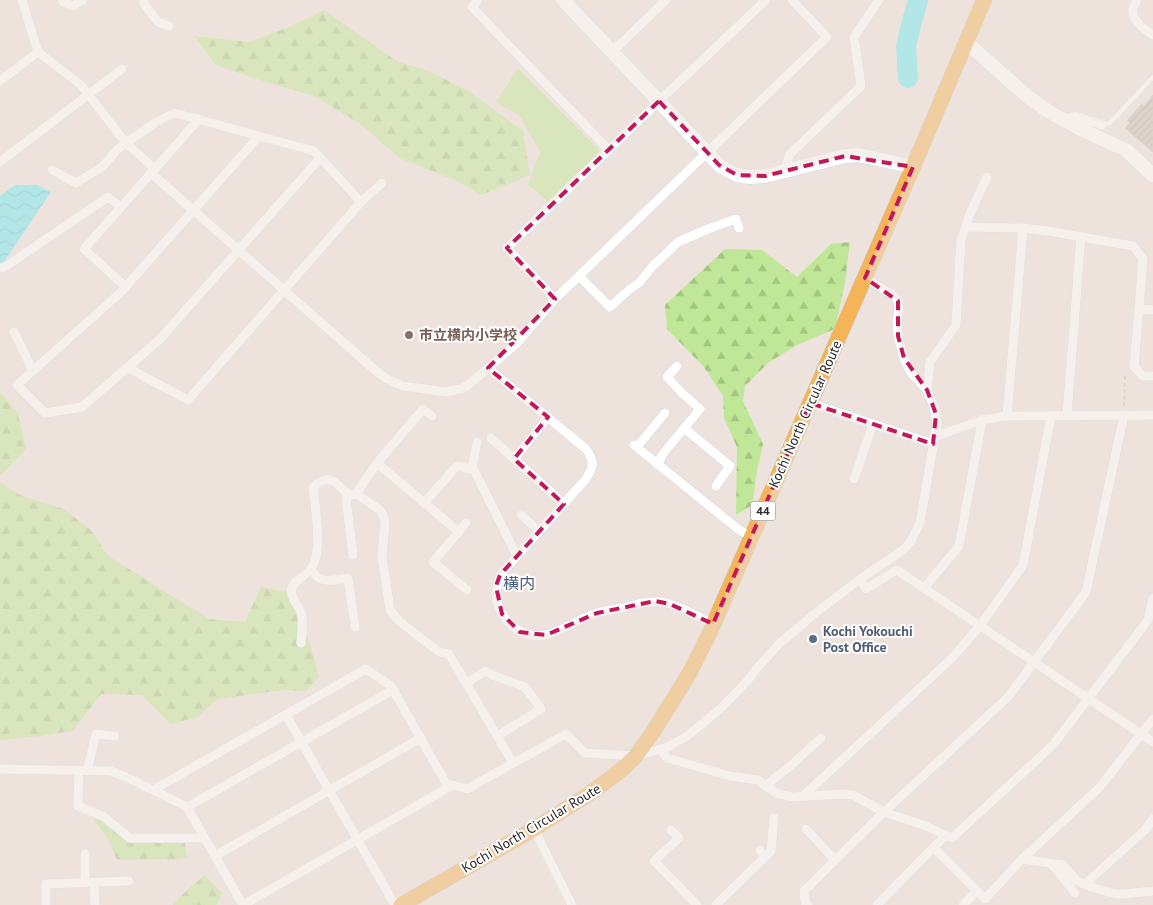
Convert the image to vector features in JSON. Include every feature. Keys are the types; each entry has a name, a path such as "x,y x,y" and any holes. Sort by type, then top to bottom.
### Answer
{"main road":[{"name":"Kochi North Circular Route","path":"400,905 534,829 605,784 636,756 653,732 689,674 713,624 914,167 984,0"}],"street":[{"path":"22,0 38,52 81,84 126,143 193,210 387,379 403,386 446,392 467,386 517,343 555,299 827,36 792,0"},
{"path":"62,0 73,6 83,0"},
{"path":"144,0 144,4 158,22 169,26"},
{"path":"478,0 472,7 608,150"},
{"path":"565,0 719,165 737,175 750,177 766,176 846,156 859,155 914,167"},
{"path":"612,52 666,0"},
{"path":"555,299 507,248 766,0"},
{"path":"785,171 789,155 861,86 854,37 879,0"},
{"path":"1137,0 1133,8 1134,18 1143,29 1153,35"},
{"path":"966,42 1026,96 1080,129 1126,150 1153,174"},
{"path":"0,81 38,52"},
{"path":"0,162 122,70"},
{"path":"52,170 76,183 102,167 126,143 156,122 175,112 314,151 361,202"},
{"path":"1065,120 1075,116 1102,125"},
{"path":"126,286 84,249 199,119"},
{"path":"259,136 122,292 17,384 45,413 82,407 160,339 320,158"},
{"path":"927,390 930,362 956,325 961,239 968,216 987,177"},
{"path":"128,368 188,400 361,202 382,184"},
{"path":"0,268 5,267 108,197 121,207"},
{"path":"579,276 610,307 639,283 652,267 678,242 708,228 736,219 739,228"},
{"path":"966,227 1023,228 1133,246 1143,259 1134,367 1143,376 1153,376"},
{"path":"1007,416 1023,228"},
{"path":"1067,415 1081,236"},
{"path":"153,790 366,669 391,686 446,783 467,789 566,734 585,753 636,756 665,748 686,737 721,708 743,686 779,644 860,579 903,550 917,531 934,440 936,414 927,390 911,373 904,358 898,336 898,301 893,295 865,278"},
{"path":"1139,309 1153,310"},
{"path":"14,332 33,371"},
{"path":"658,465 662,455 700,408 667,377 677,366"},
{"path":"488,368 586,449 592,458 593,465 590,473 564,504 500,575 496,586 496,597 502,614 512,627 530,635 546,635 597,613 655,601 670,604 713,624"},
{"path":"810,403 873,424 934,440 982,420 1007,416 1153,415"},
{"path":"353,555 346,498 352,494 423,409 432,416"},
{"path":"665,413 635,446 738,529 751,537"},
{"path":"808,905 805,902 804,891 884,812 1008,697 1086,592 1124,415"},
{"path":"803,796 952,658 980,626 1023,565 1051,416"},
{"path":"514,459 548,418"},
{"path":"924,588 960,546 982,420"},
{"path":"854,480 873,424"},
{"path":"684,428 730,466 716,486"},
{"path":"491,438 564,504"},
{"path":"471,469 477,442"},
{"path":"377,463 459,532"},
{"path":"424,503 456,466 474,470 517,556"},
{"path":"301,643 302,614 293,600 291,590 294,583 311,570 315,560 318,545 313,487 320,481 332,480 380,510 385,522 382,556 390,610 400,621 439,652 449,654 513,764"},
{"path":"521,515 539,531"},
{"path":"466,523 433,562 467,590"},
{"path":"311,570 316,577 323,580 348,578 355,627"},
{"path":"860,579 866,589 896,570 1153,742"},
{"path":"660,749 667,758 730,776 758,780 773,791 792,797 843,794 853,796 884,812 926,826 952,838 1054,745 1148,620 1153,599"},
{"path":"466,682 486,671 525,687 541,710 496,736"},
{"path":"187,807 393,690"},
{"path":"286,715 395,905"},
{"path":"934,848 984,899 1022,859 1100,788 1153,719"},
{"path":"115,736 96,734 83,770 78,806 104,817 130,838 204,838"},
{"path":"215,856 421,738"},
{"path":"765,786 821,738"},
{"path":"0,769 111,771 187,807 243,905 453,785"},
{"path":"716,905 762,854 771,851 774,818"},
{"path":"1085,884 1145,830 1153,819"},
{"path":"534,829 572,905"},
{"path":"806,829 835,860"},
{"path":"671,830 679,838 654,861 697,905"},
{"path":"877,905 946,835"},
{"path":"85,854 94,905"},
{"path":"1022,859 1063,865 1077,881 1116,894 1153,891"},
{"path":"1051,864 1074,893"},
{"path":"46,905 46,884 129,881"},
{"path":"963,905 977,891"}],"lane":[{"path":"1102,125 1110,123 1153,77"}],"path":[{"path":"1124,415 1125,375 1134,367"}],"highlighted area":[{"path":"659,101 719,165 737,175 765,176 845,156 913,167 865,278 898,301 898,336 904,358 927,390 936,414 933,444 810,403 713,624 670,604 655,601 597,613 546,635 520,632 502,614 496,586 500,575 564,504 514,459 548,417 488,368 555,299 507,248"}],"green space":[{"path":"324,10 398,62 426,70 467,90 523,131 530,175 481,195 459,182 399,158 362,125 314,96 216,65 194,36 249,42 289,27"},
{"path":"518,68 600,151 548,202 528,185 540,152 519,115 496,102"},
{"path":"850,242 845,282 835,329 797,345 768,363 745,386 743,401 763,444 752,505 736,515 737,447 724,418 723,396 704,367 667,329 665,305 725,249 762,250 797,277 831,244"},
{"path":"0,392 18,413 26,449 0,476"},
{"path":"0,482 20,495 64,509 92,531 108,556 209,619 245,622 261,587 291,593 308,637 319,677 306,691 284,690 217,699 198,717 170,724 142,695 101,694 73,731 0,740"},
{"path":"89,813 144,840 184,839 187,857 174,860 117,860 109,841"},
{"path":"205,875 222,893 216,905 173,905 187,890"}],"water":[{"path":"15,185 37,185 51,192 4,262 0,263 0,196"}],"building":[{"path":"1153,95 1153,152 1125,128 1130,123 1127,121"}],"waterway":[{"path":"908,78 906,46 918,0"}],"place":[{"name":"市立横内小学校","path":"409,335"},
{"name":"Kochi Yokouchi Post Office","path":"813,639"}],"district":[{"name":"横内","path":"519,583"}]}
